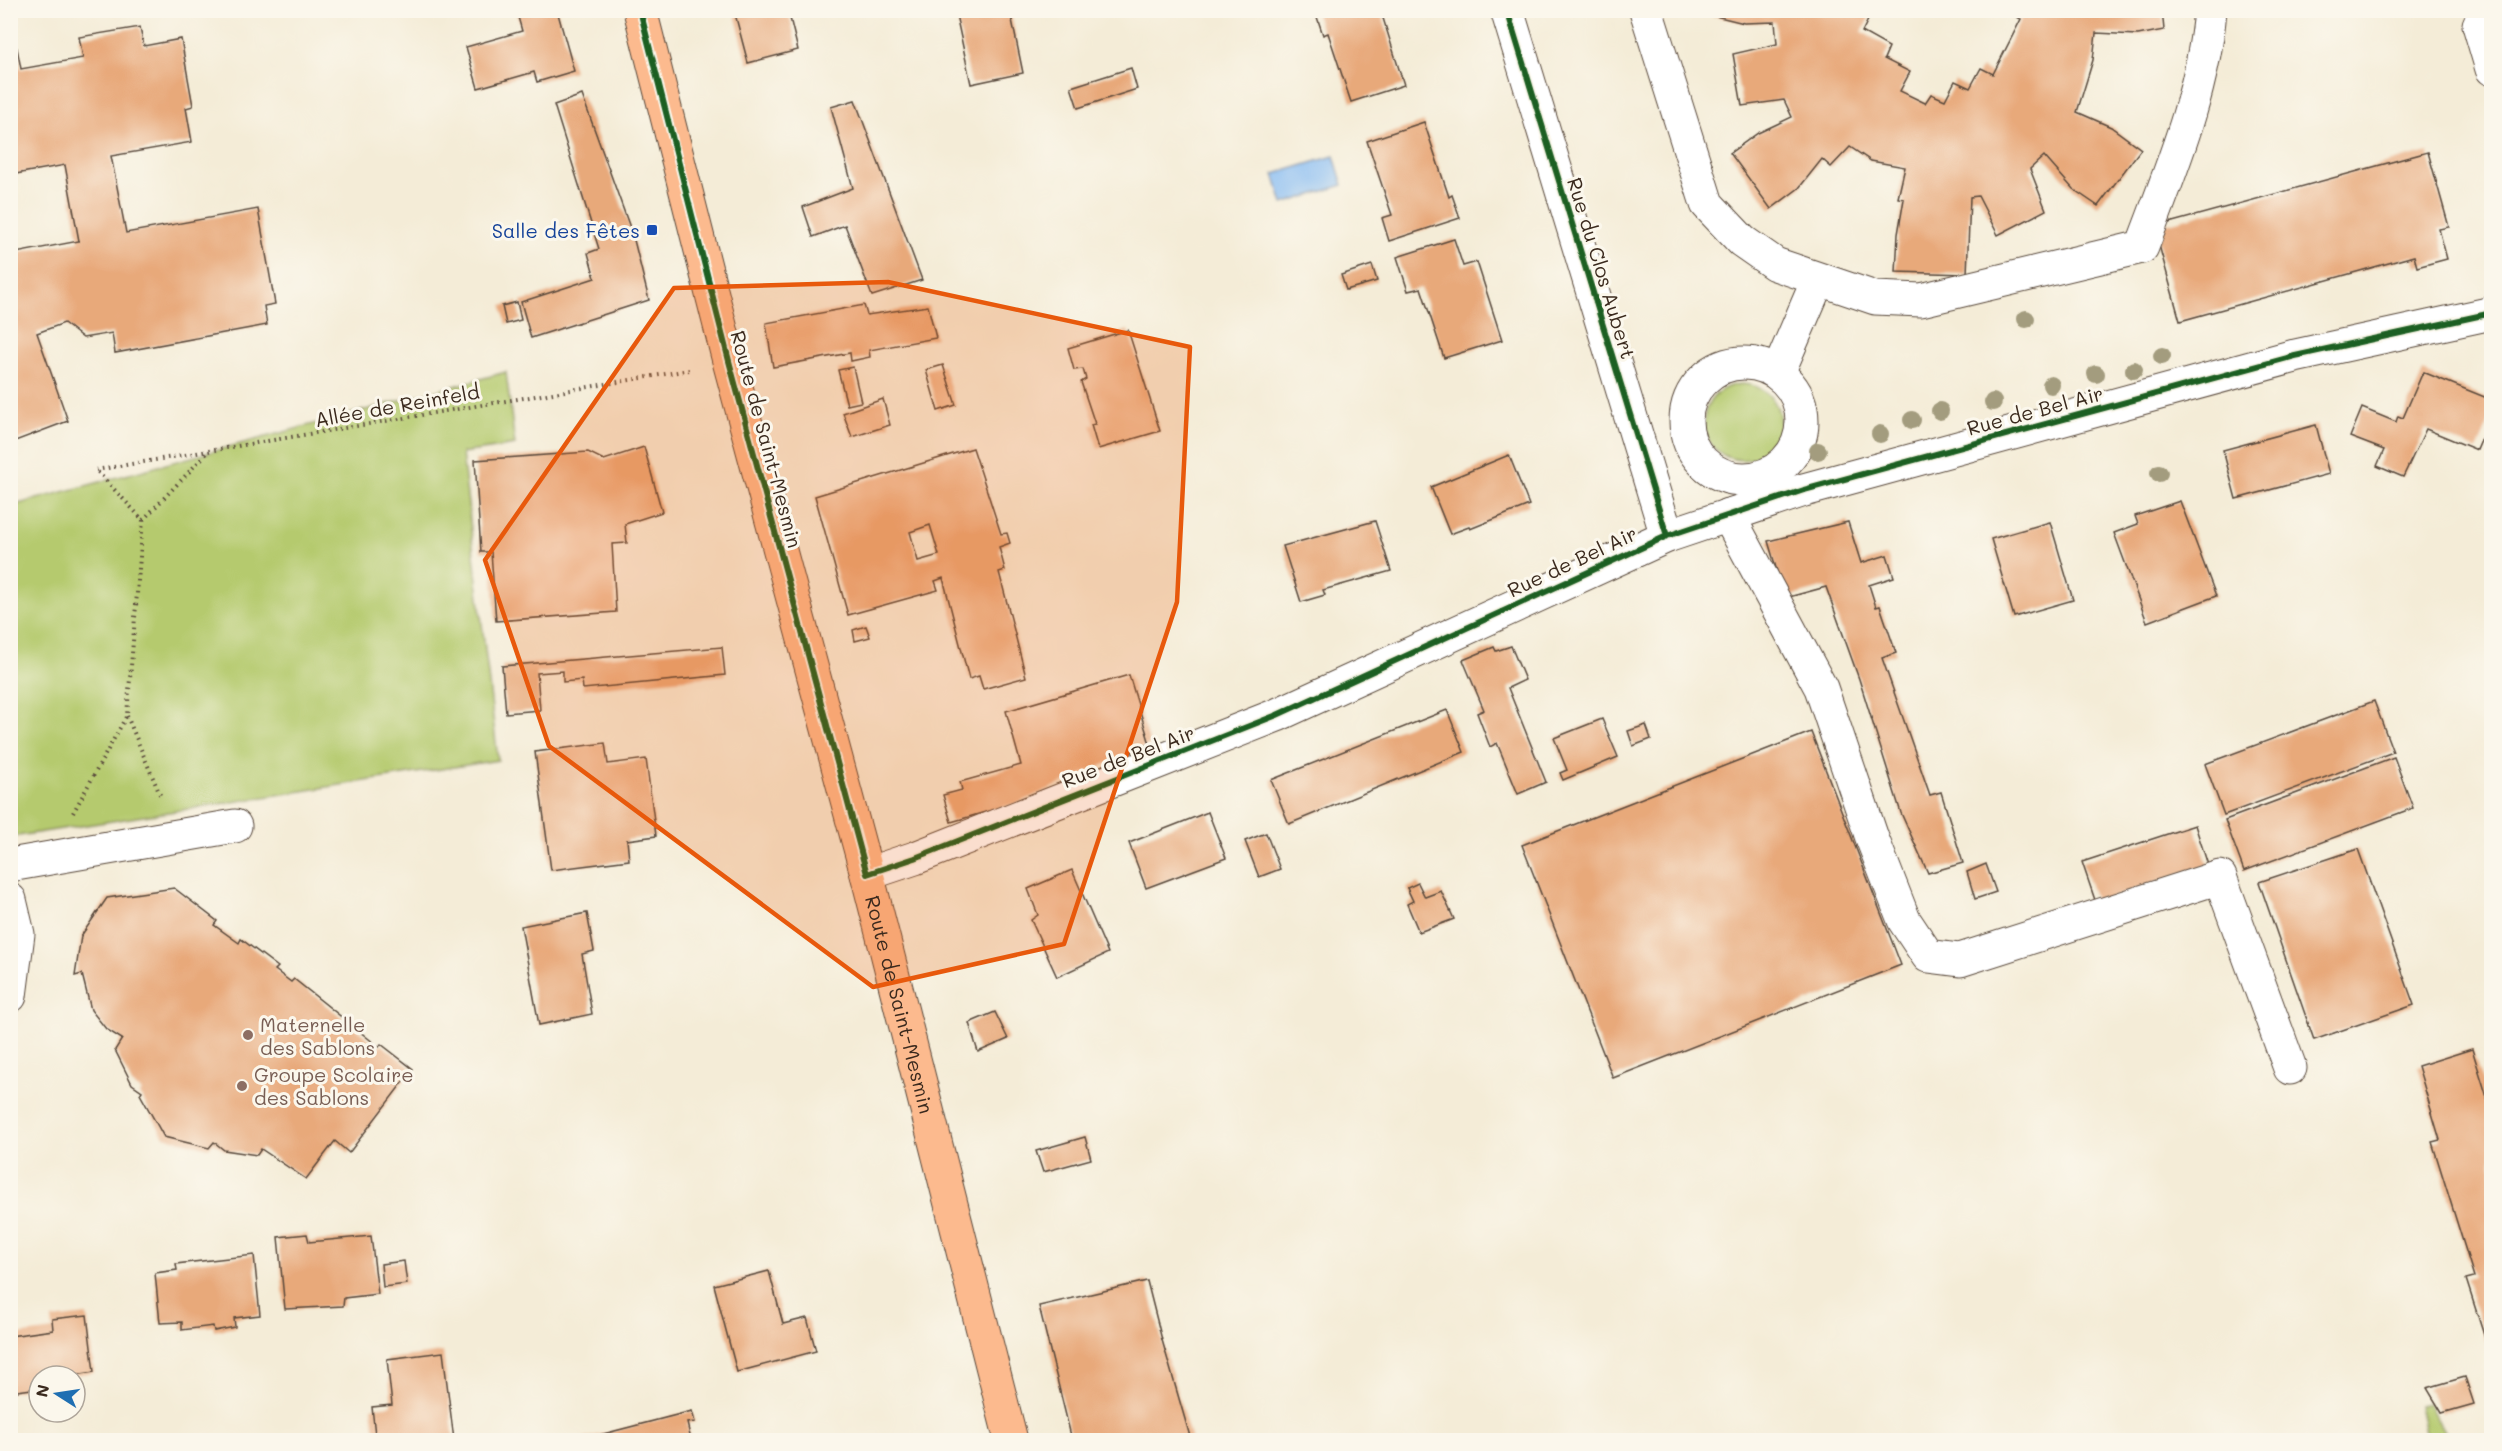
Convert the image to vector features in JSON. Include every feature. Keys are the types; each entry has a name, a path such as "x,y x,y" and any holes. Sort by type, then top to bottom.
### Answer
{"main road":[{"name":"Route de Saint-Mesmin","path":"640,10 729,361 867,874 1011,1440"}],"street":[{"name":"Rue du Clos Aubert","path":"1507,10 1667,536"},
{"path":"1646,10 1660,26 1707,204 1742,241 1775,264 1818,280 1875,298 1921,300 2142,247 2187,128 2207,50 2210,10"},
{"path":"2479,25 2492,69"},
{"path":"1778,373 1818,280"},
{"name":"Rue de Bel Air","path":"867,874 915,858 1278,715 1667,536 1728,515 1770,488 2295,356 2492,313"},
{"path":"1753,363 1778,373 1794,389 1802,408 1802,430 1796,450 1780,468 1770,488 1762,478 1737,480 1711,470 1696,455 1688,434 1686,414 1692,394 1700,382 1716,370 1733,364 1753,363"},
{"path":"1641,453 1688,434"},
{"path":"1728,515 1821,688 1872,838 1904,920 1928,956 1960,960 2220,877 2290,1068"},
{"path":"10,865 235,826"},
{"path":"10,900 18,934 10,996"}],"path":[{"path":"48,858 127,715 142,520 208,452"},
{"path":"127,715 177,837"}],"highlighted area":[{"path":"888,282 1190,347 1177,602 1064,944 873,987 549,746 485,560 674,288"}],"green space":[{"path":"506,372 515,445 462,453 498,760 11,837 11,506"},
{"path":"1742,384 1756,387 1769,395 1777,408 1780,422 1777,436 1769,449 1756,457 1742,460 1728,457 1715,449 1707,436 1704,422 1707,408 1715,395 1728,387"},
{"path":"2428,1403 2449,1440 2427,1440 2419,1405"}],"water":[{"path":"1334,156 1343,185 1283,204 1274,174"}],"building":[{"path":"516,10 557,10 574,71 537,82 534,72 478,88 466,47 522,31"},
{"path":"734,10 788,10 798,50 748,63"},
{"path":"955,10 1010,10 1023,73 971,84"},
{"path":"1387,10 1388,13 1382,15 1404,85 1351,102 1328,33 1323,35 1315,11"},
{"path":"1708,10 1873,10 1862,32 1889,47 1884,59 1910,72 1900,91 1925,103 1931,94 1945,100 1955,81 1970,88 1981,68 1993,74 2021,19 2003,10 2162,10 2164,30 2138,35 2096,33 2093,60 2077,112 2111,127 2141,149 2098,206 2073,189 2044,156 2030,169 2046,210 1998,235 1978,196 1970,197 1967,274 1896,272 1898,234 1904,199 1898,198 1905,167 1871,161 1850,147 1831,167 1822,159 1799,188 1771,209 1730,153 1758,133 1792,117 1784,100 1742,106 1733,54 1777,44 1775,22 1744,23 1707,14"},
{"path":"140,27 144,46 181,39 193,106 186,108 192,142 111,156 126,233 258,209 275,304 264,306 267,325 115,353 112,333 83,338 64,323 37,333 68,421 10,443 10,254 79,241 65,165 10,175 10,50 17,48 21,69 83,58 79,37"},
{"path":"1131,68 1137,89 1078,108 1071,87"},
{"path":"582,95 633,236 649,300 531,338 521,302 595,278 588,253 599,249 554,105"},
{"path":"855,100 922,280 872,296 845,225 813,237 803,207 853,188 831,107"},
{"path":"1424,122 1449,197 1452,195 1460,218 1389,241 1382,218 1392,215 1367,141"},
{"path":"2428,152 2449,227 2439,229 2447,259 2417,267 2414,256 2180,321 2154,227"},
{"path":"1454,239 1463,266 1477,262 1502,340 1444,358 1421,288 1408,291 1397,257"},
{"path":"1372,265 1377,281 1346,290 1341,275"},
{"path":"517,302 521,320 506,324 502,306"},
{"path":"864,305 867,315 928,306 936,338 869,350 870,357 851,361 850,353 773,367 766,323"},
{"path":"1128,330 1160,431 1098,449 1091,425 1095,424 1081,382 1086,379 1083,369 1074,370 1068,348"},
{"path":"943,365 956,405 938,411 926,370"},
{"path":"853,367 861,402 847,405 838,370"},
{"path":"2423,372 2492,400 2492,415 2477,450 2426,429 2403,477 2377,466 2384,450 2350,437 2362,408 2396,422 2398,416 2403,418"},
{"path":"883,399 890,425 852,437 843,413"},
{"path":"2316,425 2329,474 2236,499 2223,450"},
{"path":"644,447 662,512 625,524 627,543 612,544 616,612 496,621 491,552 481,552 475,460 588,452 604,460"},
{"path":"973,448 1001,534 1007,533 1010,543 999,547 1005,570 999,572 1026,677 983,689 979,676 969,679 943,578 935,581 938,590 848,615 815,496","holes":["930,525 939,555 918,561 910,532"]},
{"path":"1509,455 1529,505 1470,529 1469,527 1450,534 1431,487"},
{"path":"2180,501 2216,596 2147,622 2114,533 2138,524 2135,516"},
{"path":"1375,521 1391,571 1323,590 1325,595 1301,602 1283,546"},
{"path":"1848,522 1861,563 1887,555 1894,577 1869,585 1876,607 1880,606 1896,653 1882,658 1930,795 1941,792 1963,863 1928,873 1901,813 1859,679 1826,587 1785,598 1768,541"},
{"path":"2050,522 2073,600 2014,617 1991,539"},
{"path":"866,626 870,637 855,641 853,630"},
{"path":"1511,646 1525,680 1508,688 1546,782 1518,794 1497,743 1490,747 1477,713 1484,710 1463,660 1494,647 1496,651"},
{"path":"722,647 725,675 583,689 582,680 563,682 563,671 537,673 540,710 506,713 502,666"},
{"path":"1129,675 1150,744 1020,802 951,822 943,795 962,790 960,782 1021,765 1006,711"},
{"path":"2374,701 2393,752 2224,815 2205,764"},
{"path":"1447,710 1464,752 1289,824 1271,780"},
{"path":"1602,719 1618,757 1563,780 1560,773 1567,770 1554,738"},
{"path":"1646,725 1651,739 1633,746 1628,731"},
{"path":"1811,732 1901,965 1613,1078 1522,845"},
{"path":"605,743 608,764 646,759 656,836 627,840 629,860 551,870 535,752"},
{"path":"2394,757 2413,808 2244,871 2225,820"},
{"path":"1208,812 1226,858 1146,888 1129,843"},
{"path":"2195,825 2208,865 2096,903 2082,862"},
{"path":"1266,833 1280,869 1259,877 1245,841"},
{"path":"2358,849 2414,1005 2314,1040 2259,882"},
{"path":"1986,864 1996,892 1975,899 1967,872"},
{"path":"1072,870 1108,953 1057,977 1031,920 1038,915 1028,889"},
{"path":"1418,883 1425,897 1441,891 1454,919 1419,932 1407,904 1413,901 1407,888"},
{"name":"Maternelle des Sablons","path":"174,888 217,921 214,925 239,943 241,939 278,967 275,970 291,982 294,979 379,1047 381,1044 413,1069 349,1153 335,1141 306,1179 261,1149 257,1155 224,1150 214,1142 209,1148 164,1137 140,1094 142,1091 132,1084 115,1050 122,1039 106,1029 91,1010 82,974 75,976 81,936 107,898"},
{"path":"587,913 594,951 582,954 592,1014 539,1025 521,926"},
{"path":"995,1012 1008,1039 978,1052 969,1023"},
{"path":"2472,1049 2492,1113 2491,1357 2466,1279 2474,1277 2432,1142 2440,1140 2418,1066"},
{"path":"1085,1137 1091,1159 1043,1172 1036,1151"},
{"path":"307,1234 309,1242 371,1236 378,1294 344,1298 343,1306 285,1309 278,1237"},
{"path":"254,1255 260,1315 234,1318 235,1327 214,1331 213,1326 182,1330 182,1322 160,1323 155,1273 177,1270 176,1264"},
{"path":"404,1261 407,1284 383,1287 381,1264"},
{"path":"769,1271 783,1324 807,1318 816,1351 737,1372 714,1285"},
{"path":"1147,1281 1191,1440 1072,1440 1039,1306"},
{"path":"87,1315 94,1372 87,1373 87,1364 27,1364 27,1390 10,1392 10,1336 53,1330 52,1319"},
{"path":"443,1352 454,1440 396,1440 395,1432 375,1435 372,1407 392,1405 387,1359"},
{"path":"2465,1377 2474,1404 2442,1413 2427,1388"},
{"path":"692,1411 695,1422 687,1423 691,1440 580,1440"}],"cycle path":[{"path":"640,10 729,361 867,874 915,858 1277,715 1667,536 1804,490 2295,356 2492,313"},
{"path":"1507,10 1667,536"}],"place":[{"name":"Salle des Fêtes","path":"652,230"},
{"name":"Maternelle des Sablons","path":"248,1035"},
{"name":"Groupe Scolaire des Sablons","path":"242,1086"}]}
